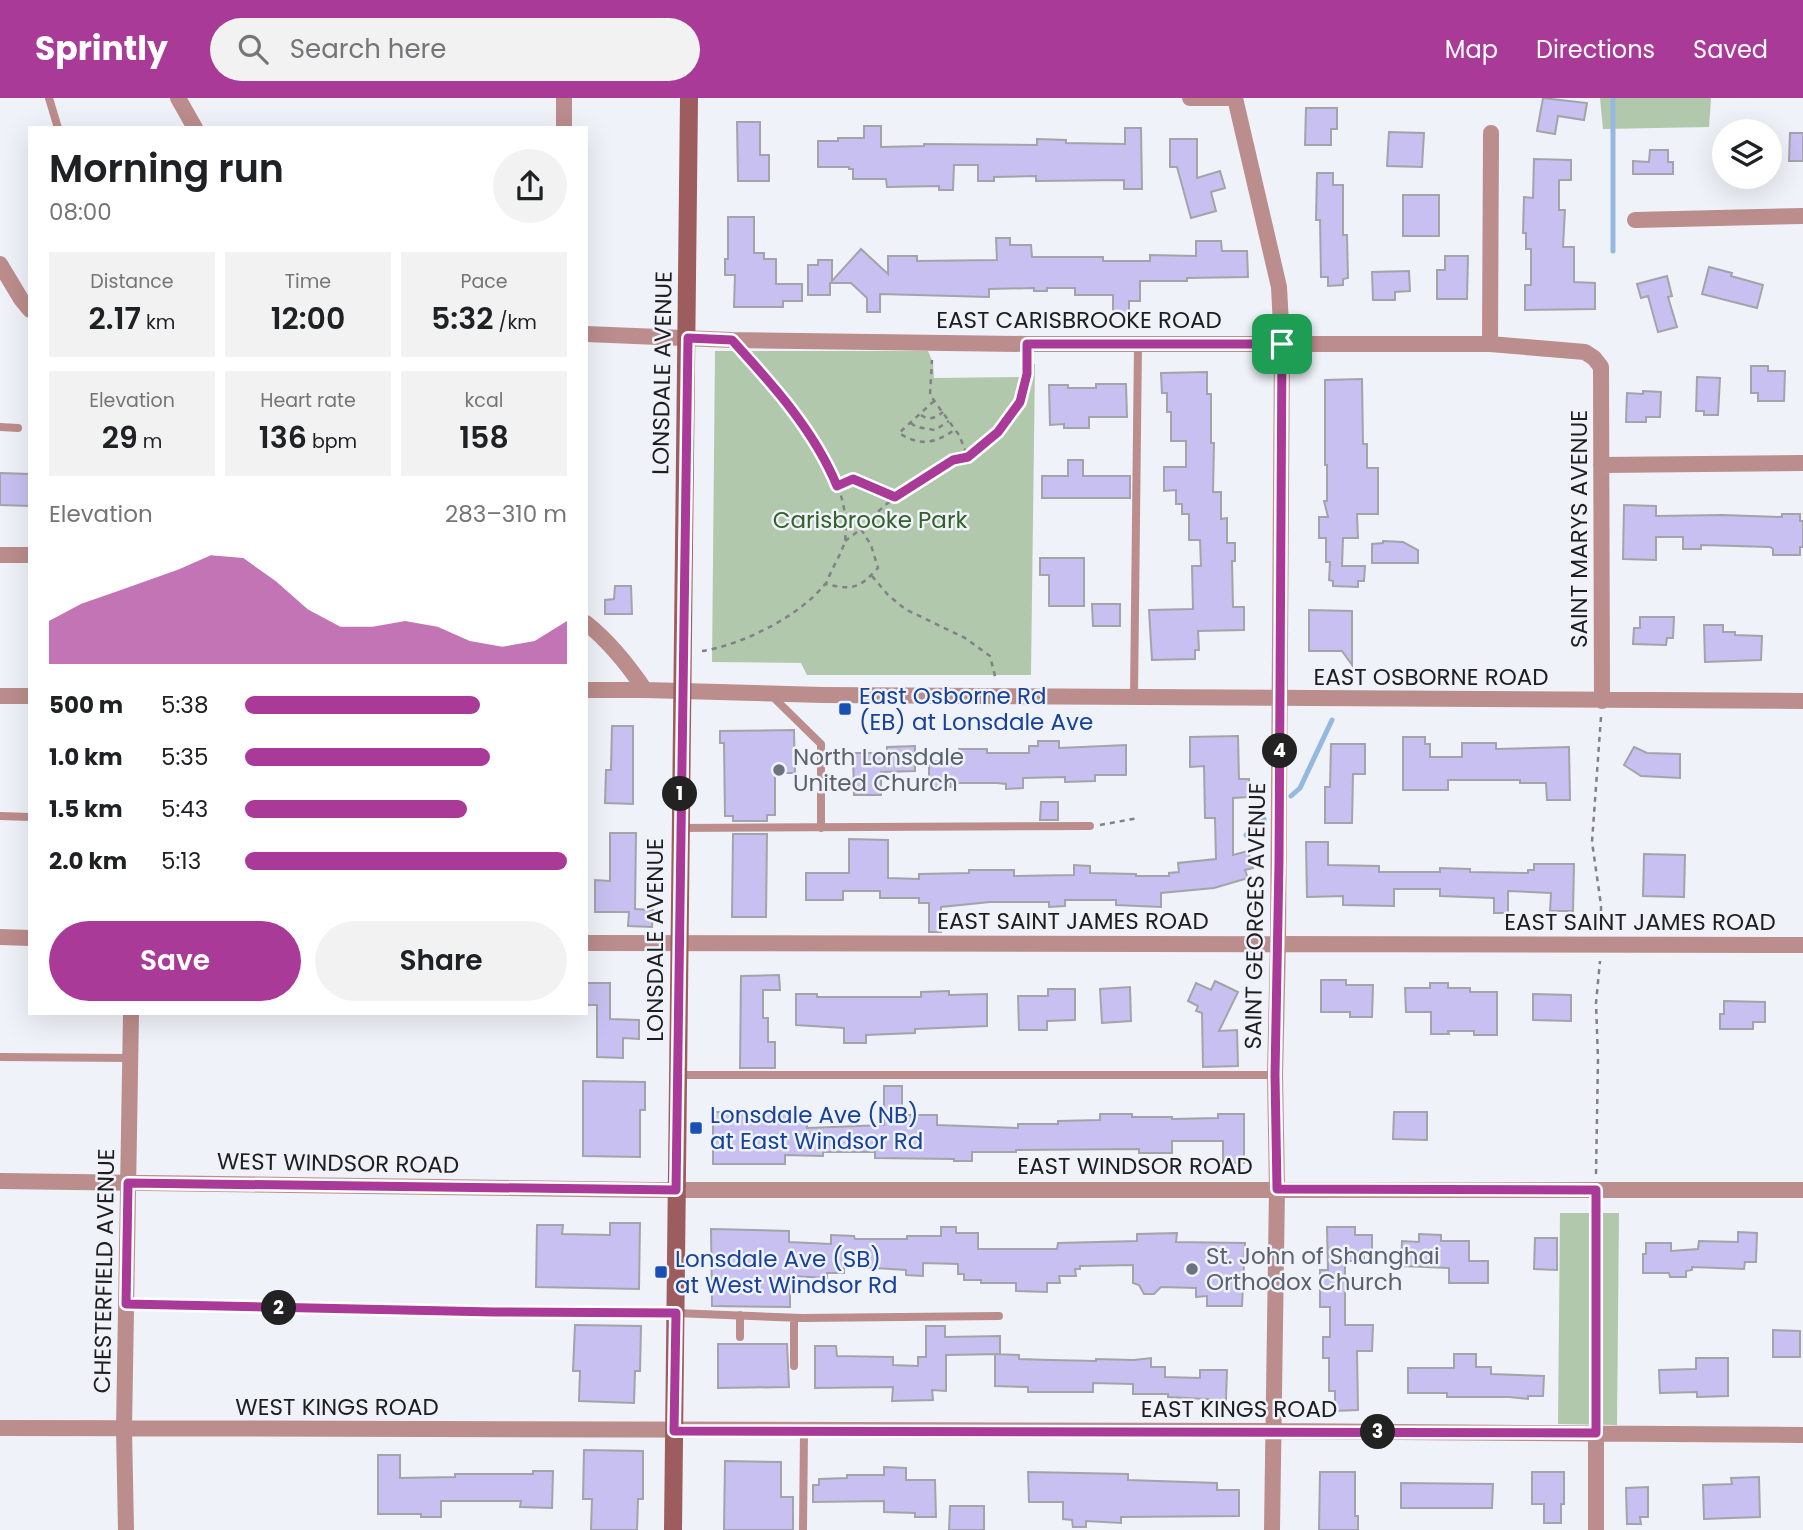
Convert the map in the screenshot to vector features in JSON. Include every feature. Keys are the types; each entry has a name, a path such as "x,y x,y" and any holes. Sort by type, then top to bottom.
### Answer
{"street":[{"path":"178,98 194,126"},
{"path":"564,98 564,126"},
{"name":"LONSDALE AVENUE","path":"673,1530 689,98"},
{"path":"1190,98 1235,98"},
{"name":"SAINT GEORGES AVENUE","path":"1235,98 1279,287 1282,344 1281,698 1275,1075 1277,1189 1272,1530"},
{"path":"1490,344 1491,134"},
{"path":"1635,220 1803,216"},
{"path":"0,264 28,308"},
{"name":"EAST CARISBROOKE ROAD","path":"588,334 732,340 1027,344 1490,344 1585,352 1594,358"},
{"name":"SAINT MARYS AVENUE","path":"1594,358 1601,368 1602,701"},
{"path":"1601,465 1803,463"},
{"path":"0,555 28,555"},
{"path":"588,624 618,653 645,690"},
{"name":"EAST OSBORNE ROAD","path":"588,690 771,695 1803,701"},
{"path":"0,696 28,696"},
{"path":"0,937 28,938"},
{"name":"EAST SAINT JAMES ROAD","path":"588,943 1803,945"},
{"name":"CHESTERFIELD AVENUE","path":"126,1530 124,1429 131,1015"},
{"name":"WEST WINDSOR ROAD","path":"0,1181 676,1190"},
{"name":"EAST WINDSOR ROAD","path":"676,1190 1803,1190"},
{"name":"WEST KINGS ROAD","path":"0,1428 674,1431"},
{"name":"EAST KINGS ROAD","path":"674,1431 1274,1431 1803,1435"},
{"path":"1596,1433 1596,1530"}],"lane":[{"path":"49,98 57,126"},
{"path":"1134,697 1138,342"},
{"path":"0,427 18,428"},
{"path":"771,695 821,744 821,828"},
{"path":"0,816 28,817"},
{"path":"680,828 1090,827"},
{"path":"0,1057 130,1058"},
{"path":"678,1075 1275,1075"},
{"path":"126,1304 676,1313 794,1318 999,1316"},
{"path":"740,1315 740,1337"},
{"path":"794,1318 794,1366"},
{"path":"803,1530 804,1432"}],"path":[{"path":"732,340 796,414 826,458 843,512 845,541"},
{"path":"933,342 930,395 955,430 968,457"},
{"path":"702,651 721,648 788,617 814,598 825,584 845,541 877,510 953,460 968,457 998,432 1020,402 1027,374 1027,344"},
{"path":"934,401 899,433 917,442 937,440 955,430"},
{"path":"920,414 929,419 936,418 943,412"},
{"path":"911,422 916,427 934,430 949,421"},
{"path":"837,486 853,479 895,497"},
{"path":"825,584 843,588 862,585 878,568 872,544 861,528"},
{"path":"871,575 888,595 905,609 965,638 990,656 1000,696"},
{"path":"1090,827 1139,818"},
{"path":"1596,1190 1596,1433"}],"green space":[{"path":"1600,98 1711,98 1709,127 1603,129"},
{"name":"Carisbrooke Park","path":"715,351 928,351 933,363 934,378 1024,377 1026,364 1035,364 1031,675 807,675 801,663 712,662"},
{"path":"1560,1213 1619,1213 1617,1425 1558,1424"}],"building":[{"path":"1543,98 1587,103 1584,120 1558,116 1555,134 1537,131"},
{"path":"1306,108 1337,108 1337,129 1331,129 1331,145 1305,145"},
{"path":"737,122 760,122 760,155 769,155 769,181 738,181"},
{"path":"864,126 881,126 881,147 924,144 1037,145 1037,139 1066,140 1066,143 1125,144 1125,128 1141,128 1142,189 1124,189 1124,180 1036,181 1036,176 994,177 994,181 978,181 978,165 954,165 953,190 939,190 939,186 887,187 886,179 853,179 853,169 849,167 818,167 818,141 864,138"},
{"path":"1389,132 1424,133 1422,167 1387,166"},
{"path":"1790,133 1803,133 1803,161 1789,161"},
{"path":"1170,139 1197,139 1197,178 1220,171 1225,188 1211,192 1216,211 1191,218 1177,167 1170,167"},
{"path":"1650,150 1668,150 1668,162 1673,162 1673,174 1633,174 1633,161 1649,162"},
{"path":"1534,159 1571,160 1571,180 1559,180 1559,210 1565,210 1563,247 1574,247 1574,282 1595,283 1595,309 1525,310 1525,285 1531,285 1531,249 1526,249 1526,233 1523,233 1524,197 1533,198"},
{"path":"1317,173 1333,173 1333,185 1343,185 1343,235 1347,235 1348,278 1343,279 1343,285 1328,286 1328,277 1321,277 1320,220 1316,220"},
{"path":"1403,195 1439,195 1439,236 1403,236"},
{"path":"728,217 754,217 754,253 764,253 764,259 776,259 776,284 802,284 802,301 783,301 783,307 734,307 735,275 725,275 725,259 728,259"},
{"path":"996,238 1010,238 1010,245 1031,245 1032,257 1103,257 1103,261 1150,261 1150,255 1196,256 1196,241 1221,241 1222,251 1247,251 1248,277 1140,281 1140,301 1129,301 1129,313 1113,313 1113,295 1075,295 1075,288 1047,288 1047,291 1034,291 1034,288 989,289 989,297 880,294 880,312 867,312 867,298 851,283 830,283 830,295 808,295 808,265 818,265 818,260 832,260 832,281 861,249 888,274 888,256 917,256 917,261 997,260"},
{"path":"1445,256 1468,256 1467,299 1437,299 1437,270 1445,270"},
{"path":"1709,267 1763,285 1757,308 1702,294"},
{"path":"1409,271 1410,291 1395,292 1395,300 1373,300 1372,272"},
{"path":"1667,276 1672,296 1668,297 1677,327 1658,332 1648,296 1641,298 1637,284"},
{"path":"1751,366 1768,366 1768,371 1785,371 1784,401 1758,401 1758,393 1751,393"},
{"path":"1207,372 1207,394 1211,394 1211,443 1214,443 1213,492 1221,492 1221,519 1227,518 1227,543 1235,543 1235,561 1232,561 1233,607 1244,607 1244,630 1198,631 1199,650 1195,650 1195,659 1152,660 1149,610 1193,609 1192,566 1201,566 1200,540 1189,540 1189,514 1182,514 1182,504 1176,504 1176,490 1164,491 1164,467 1186,467 1186,441 1171,441 1171,412 1167,412 1167,393 1162,393 1161,373"},
{"path":"1697,377 1720,378 1718,415 1704,415 1704,411 1696,411"},
{"path":"1362,379 1363,444 1367,444 1367,468 1378,468 1378,514 1357,514 1358,538 1343,538 1342,566 1365,566 1364,581 1358,581 1358,587 1333,586 1333,581 1329,580 1330,562 1326,562 1326,538 1319,538 1319,517 1328,517 1324,501 1327,501 1325,380"},
{"path":"1096,384 1126,384 1127,417 1089,417 1089,428 1050,425 1049,385 1096,388"},
{"path":"1643,391 1661,392 1660,417 1646,417 1646,422 1626,422 1627,393 1643,394"},
{"path":"1068,460 1083,460 1083,476 1130,476 1130,498 1042,498 1042,476 1068,476"},
{"path":"0,473 28,474 28,506 0,505"},
{"path":"1624,505 1656,506 1656,516 1782,517 1782,514 1800,514 1800,521 1803,521 1803,547 1800,547 1800,555 1773,555 1773,549 1770,547 1701,545 1701,549 1683,549 1683,537 1656,537 1656,560 1623,559"},
{"path":"1383,541 1403,542 1418,550 1418,563 1372,563 1372,544"},
{"path":"1040,558 1084,558 1084,606 1049,606 1049,575 1040,575"},
{"path":"615,586 631,586 632,614 605,614 605,600 614,599"},
{"path":"1092,604 1120,604 1120,626 1093,626"},
{"path":"1309,610 1352,611 1352,665 1342,651 1309,651"},
{"path":"1640,617 1674,617 1673,638 1667,638 1666,645 1633,644 1634,628 1640,628"},
{"path":"1704,625 1723,625 1723,632 1735,632 1735,635 1762,636 1761,660 1705,662"},
{"path":"612,726 633,726 633,804 605,803 606,770 611,770"},
{"path":"794,730 795,773 775,773 775,815 767,815 767,821 733,821 733,816 725,816 724,743 720,743 720,731"},
{"path":"1238,736 1239,779 1249,779 1249,797 1233,798 1233,855 1248,851 1253,868 1245,870 1248,878 1214,888 1161,893 1161,907 1116,905 1116,900 1065,900 1065,906 1049,907 1049,902 990,902 941,907 941,932 929,932 929,903 919,903 919,898 880,898 880,891 843,891 843,900 806,900 806,873 849,873 849,839 888,840 888,878 919,879 919,874 969,873 969,870 1014,870 1014,876 1074,875 1074,865 1090,866 1090,873 1169,876 1169,873 1179,872 1178,863 1216,859 1215,818 1205,818 1204,766 1190,767 1190,737"},
{"path":"1403,737 1425,737 1425,744 1430,744 1430,757 1462,757 1462,743 1496,743 1496,749 1569,747 1570,800 1547,800 1546,783 1520,783 1520,780 1448,780 1448,790 1403,790"},
{"path":"1038,741 1059,741 1059,748 1126,745 1126,775 1095,775 1095,781 1065,782 1065,777 1023,778 1023,788 1006,789 1006,784 997,783 951,783 951,787 929,787 929,761 959,761 959,749 987,749 987,753 1029,753 1029,746 1038,746"},
{"path":"1331,744 1365,744 1365,774 1353,774 1352,823 1325,823 1325,787 1330,787"},
{"path":"915,746 915,771 881,772 881,795 854,795 853,753 887,753 887,747"},
{"path":"1634,747 1647,753 1680,754 1680,778 1641,776 1624,765"},
{"path":"1041,802 1058,802 1058,820 1040,820"},
{"path":"610,833 636,833 635,909 653,910 652,927 628,926 629,912 595,912 595,880 610,881"},
{"path":"733,834 767,834 766,917 732,917"},
{"path":"1306,842 1328,842 1328,865 1379,866 1379,872 1440,872 1440,868 1470,869 1470,872 1528,873 1528,870 1534,870 1534,864 1574,864 1573,911 1550,911 1551,893 1508,891 1508,913 1494,913 1494,898 1440,896 1440,889 1394,889 1394,906 1343,905 1343,896 1307,897"},
{"path":"1644,854 1685,855 1684,897 1643,896"},
{"path":"779,975 780,990 763,990 763,1018 768,1018 768,1042 775,1042 775,1068 740,1068 741,976"},
{"path":"1321,980 1346,980 1346,985 1373,985 1372,1017 1350,1017 1350,1012 1321,1012"},
{"path":"1215,981 1238,992 1219,1031 1237,1030 1238,1066 1203,1067 1202,1013 1196,1011 1198,1006 1188,1001 1196,983 1211,990"},
{"path":"588,983 610,983 610,1019 639,1020 639,1039 623,1038 623,1058 597,1057 597,1005 588,1005"},
{"path":"1430,983 1448,983 1448,988 1470,988 1470,992 1497,992 1497,1035 1474,1035 1474,1031 1431,1034 1431,1012 1406,1012 1405,988 1430,988"},
{"path":"1130,987 1131,1021 1102,1023 1100,989"},
{"path":"1048,989 1075,989 1075,1020 1047,1021 1047,1030 1019,1030 1018,996 1048,996"},
{"path":"949,991 949,995 987,994 987,1026 915,1029 915,1033 866,1035 866,1043 844,1043 844,1028 796,1025 796,994 817,994 817,997 921,997 921,992"},
{"path":"1533,994 1571,995 1571,1021 1533,1020"},
{"path":"1724,1001 1765,1002 1765,1022 1753,1022 1753,1029 1720,1029 1720,1014 1724,1014"},
{"path":"583,1081 645,1082 645,1110 640,1110 640,1157 583,1156"},
{"path":"884,1086 902,1086 902,1115 937,1115 937,1125 1018,1128 1018,1124 1100,1120 1100,1114 1132,1114 1132,1117 1172,1119 1218,1118 1218,1114 1244,1114 1244,1163 1223,1163 1223,1141 1172,1141 1172,1153 1139,1153 1139,1149 1016,1150 972,1152 972,1161 954,1161 875,1158 875,1152 823,1152 823,1156 785,1155 785,1164 713,1164 713,1112 807,1112 807,1128 884,1125"},
{"path":"1394,1112 1427,1112 1427,1140 1393,1139"},
{"path":"610,1223 640,1223 639,1289 536,1287 537,1225 563,1225 562,1234 610,1235"},
{"path":"941,1227 956,1227 956,1233 978,1233 978,1249 1057,1249 1058,1243 1137,1241 1137,1234 1177,1233 1176,1242 1245,1243 1242,1306 1207,1306 1207,1296 1196,1297 1196,1288 1161,1287 1154,1294 1144,1294 1139,1285 1133,1283 1133,1265 1080,1266 1080,1269 1075,1269 1076,1276 1059,1276 1060,1283 1047,1283 1047,1292 1016,1291 1016,1283 964,1280 964,1274 958,1274 958,1264 923,1263 923,1276 906,1275 906,1270 844,1266 844,1273 827,1273 827,1278 790,1276 790,1307 712,1306 711,1229 789,1231 789,1242 831,1244 831,1235 854,1236 855,1239 941,1236"},
{"path":"1327,1227 1355,1227 1355,1235 1372,1235 1372,1252 1364,1252 1364,1261 1345,1261 1345,1325 1373,1325 1372,1351 1357,1351 1358,1410 1335,1411 1335,1391 1329,1391 1329,1358 1323,1358 1323,1337 1330,1337 1330,1307 1320,1307 1320,1270 1328,1270"},
{"path":"1738,1232 1757,1233 1756,1262 1745,1262 1744,1269 1692,1267 1692,1270 1686,1271 1686,1277 1670,1277 1669,1273 1643,1273 1646,1243 1671,1243 1671,1251 1698,1249 1699,1241 1738,1242"},
{"path":"1419,1234 1441,1235 1441,1241 1469,1241 1469,1261 1488,1261 1488,1283 1449,1283 1449,1268 1401,1266 1402,1241 1419,1242"},
{"path":"1535,1238 1557,1238 1557,1270 1534,1269"},
{"path":"575,1325 641,1326 640,1371 635,1371 634,1403 579,1401 580,1371 573,1371"},
{"path":"926,1326 945,1326 945,1337 1000,1336 1000,1354 946,1355 946,1391 932,1390 933,1400 892,1401 893,1387 815,1388 815,1346 836,1346 837,1356 893,1357 893,1365 918,1366 918,1357 926,1357"},
{"path":"1773,1330 1800,1331 1800,1357 1773,1357"},
{"path":"718,1344 787,1344 789,1387 718,1388"},
{"path":"995,1354 1019,1355 1019,1359 1051,1360 1151,1358 1151,1367 1165,1367 1165,1377 1200,1378 1200,1370 1227,1370 1226,1400 1168,1397 1168,1394 1133,1394 1133,1384 1093,1383 1093,1392 1028,1392 1028,1387 995,1386"},
{"path":"1454,1354 1476,1354 1476,1367 1491,1367 1491,1374 1544,1376 1543,1396 1528,1396 1528,1399 1408,1393 1408,1368 1454,1368"},
{"path":"1696,1358 1728,1358 1728,1396 1697,1397 1697,1392 1660,1393 1659,1370 1696,1369"},
{"path":"584,1450 643,1451 643,1499 638,1499 637,1530 591,1530 592,1499 583,1499"},
{"path":"378,1455 400,1455 400,1478 553,1471 552,1508 520,1507 521,1501 441,1501 441,1517 378,1514"},
{"path":"725,1461 781,1462 781,1497 793,1497 793,1530 724,1530"},
{"path":"884,1467 906,1468 906,1480 935,1480 936,1517 884,1512 884,1501 813,1502 813,1485 819,1485 819,1479 847,1478 847,1475 884,1475"},
{"path":"1028,1472 1128,1474 1128,1480 1217,1483 1217,1490 1239,1490 1239,1516 1121,1517 1121,1523 1086,1521 1086,1527 1073,1527 1072,1520 1063,1519 1063,1502 1029,1502"},
{"path":"1320,1472 1355,1472 1355,1516 1358,1516 1358,1530 1319,1530"},
{"path":"1532,1472 1564,1472 1561,1523 1544,1523 1544,1504 1532,1504"},
{"path":"1759,1477 1760,1517 1704,1519 1703,1485 1732,1484 1731,1478"},
{"path":"1401,1483 1493,1484 1492,1508 1401,1508"},
{"path":"1648,1487 1648,1517 1640,1517 1641,1524 1627,1524 1626,1488"},
{"path":"950,1506 984,1506 984,1530 949,1530"}],"waterway":[{"path":"1613,98 1613,251"},
{"path":"1291,796 1300,788 1332,720"},
{"path":"1246,835 1264,819"}],"place":[{"name":"East Osborne Rd (EB) at Lonsdale Ave","path":"845,709"},
{"name":"North Lonsdale United Church","path":"779,770"},
{"name":"Lonsdale Ave (NB) at East Windsor Rd","path":"696,1128"},
{"name":"St. John of Shanghai Orthodox Church","path":"1192,1269"},
{"name":"Lonsdale Ave (SB) at West Windsor Rd","path":"661,1272"}],"route":[{"path":"688,338 732,340 796,414 826,458 837,486 853,479 895,497 953,460 968,457 998,432 1020,402 1027,374 1027,344 1282,344 1281,698 1275,1075 1277,1189 1596,1190 1596,1433 674,1431 676,1313 126,1304 128,1183 676,1190 688,338"}]}
